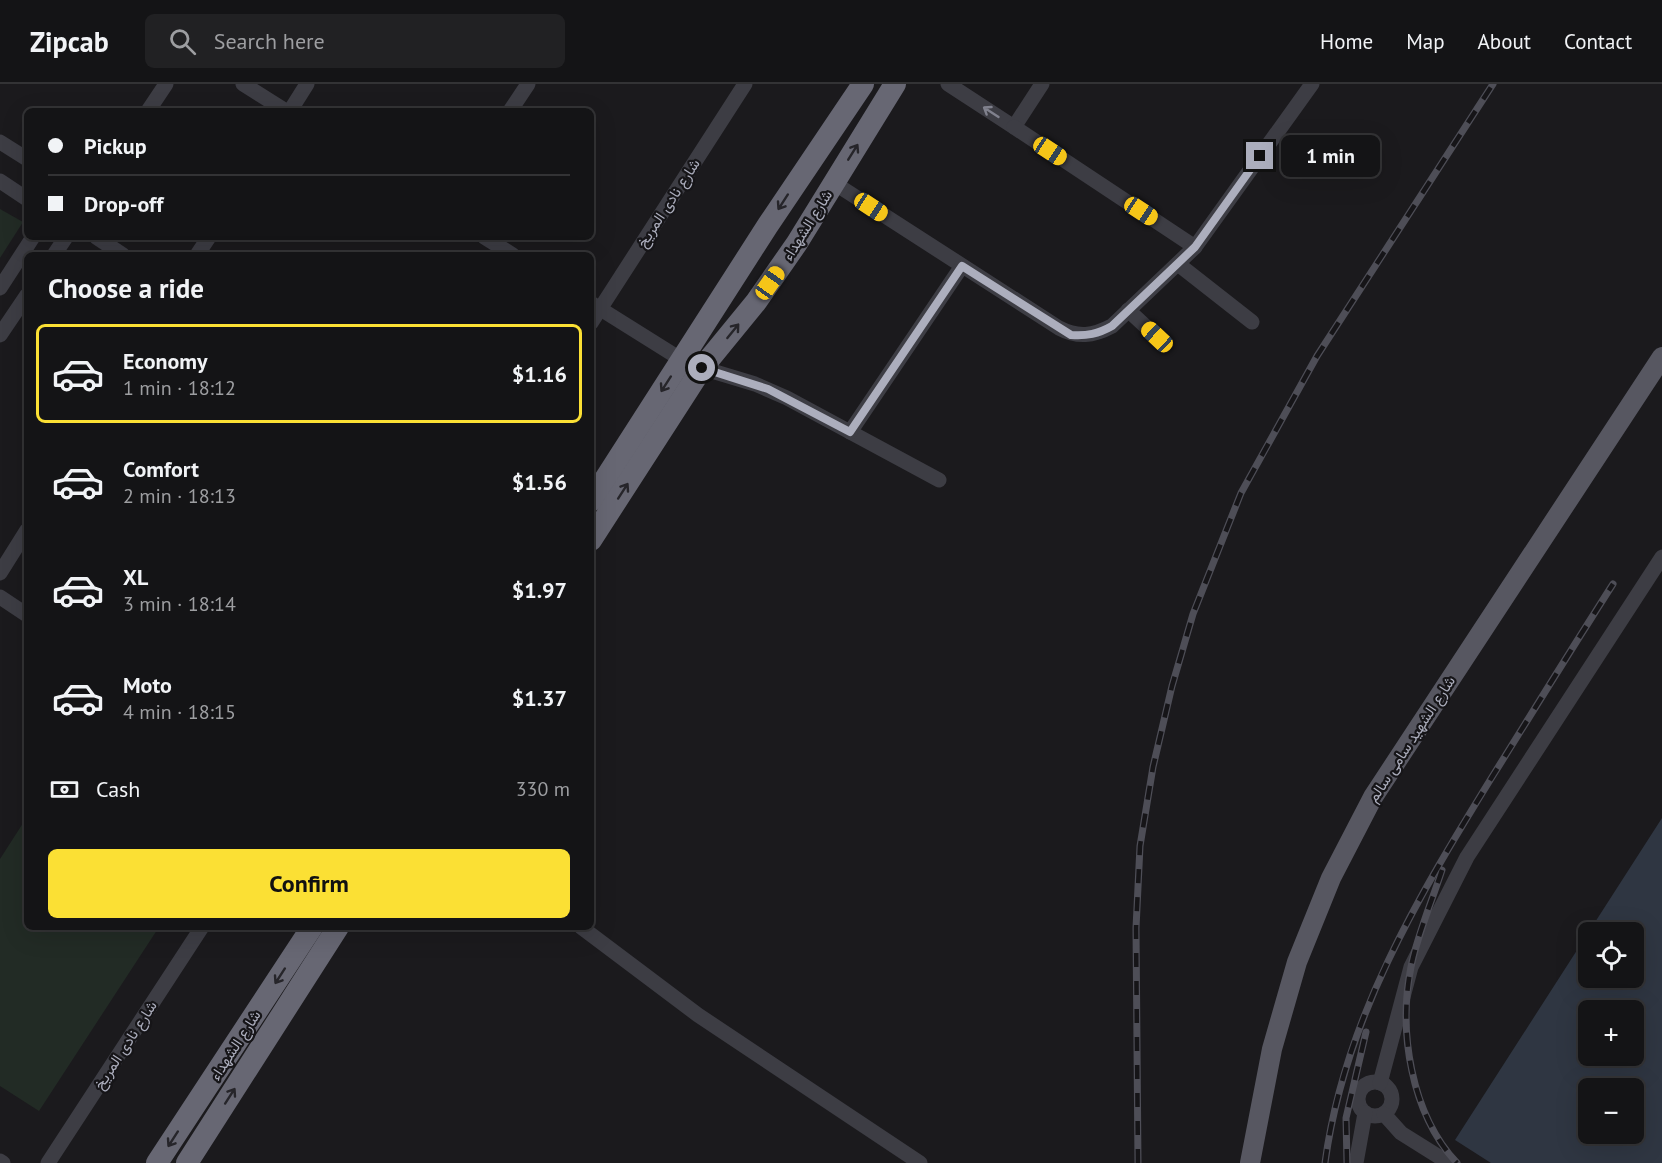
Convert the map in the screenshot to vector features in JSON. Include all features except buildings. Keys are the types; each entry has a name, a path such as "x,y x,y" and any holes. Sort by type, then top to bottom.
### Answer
{"highway":[{"name":"شارع الشهداء","path":"594,535 692,364 731,283 863,84"},
{"name":"شارع الشهداء","path":"594,497 692,364 756,302 797,243 895,84"},
{"path":"768,225 780,239 797,243"},
{"path":"731,283 747,289 756,302"},
{"name":"شارع الشهداء","path":"158,1163 310,930"},
{"name":"شارع الشهداء","path":"187,1163 336,930"}],"main road":[{"name":"شارع الشهيد سامى سالم","path":"1250,1163 1272,1049 1297,962 1331,878 1373,797 1662,357"}],"street":[{"path":"150,108 166,84"},
{"path":"243,84 283,108"},
{"path":"290,108 307,84"},
{"path":"512,108 528,84"},
{"name":"شارع نادى المريخ","path":"596,306 746,84"},
{"path":"948,84 1195,247"},
{"path":"1014,128 1042,84"},
{"path":"834,183 1071,335 1086,336 1100,333 1112,326 1195,247 1312,84"},
{"path":"0,142 24,157"},
{"path":"0,181 24,194"},
{"path":"0,288 31,240"},
{"path":"100,240 118,252"},
{"path":"489,240 508,252"},
{"path":"1178,264 1251,322"},
{"path":"850,432 962,266"},
{"path":"0,335 24,299"},
{"path":"596,306 692,364 768,389 939,480"},
{"path":"1128,310 1157,337"},
{"path":"0,573 24,535"},
{"path":"1380,1083 1411,967 1467,857 1662,557"},
{"path":"0,597 24,613"},
{"name":"شارع نادى المريخ","path":"48,1163 199,930"},
{"path":"585,930 698,1015 920,1163"},
{"path":"1356,1163 1365,1113 1359,1102 1362,1089 1367,1085 1380,1083 1386,1086 1392,1097 1392,1104 1384,1114 1378,1116 1365,1113"},
{"path":"1384,1114 1401,1133 1449,1163"}],"shaded area":[{"path":"0,209 23,222 0,258"},
{"path":"24,822 24,930 157,930 39,1111 0,1086 0,859"}],"water":[{"path":"1662,818 1662,1163 1491,1163 1455,1140 1578,949 1578,988 1644,988 1644,922 1595,922"}],"railway":[{"path":"1138,1163 1136,928 1140,846 1153,767 1172,686 1193,614 1241,493 1317,356 1493,84"},
{"path":"1325,1163 1335,1110 1349,1059 1388,961 1464,822 1613,584"},
{"path":"1442,870 1411,967 1406,1018 1412,1071 1419,1096 1441,1143 1457,1163"},
{"path":"1347,1163 1346,1118 1366,1032"}],"route":[{"path":"702,368 768,389 850,432 962,266 1071,335 1086,336 1100,333 1112,326 1195,247 1260,156"}]}
